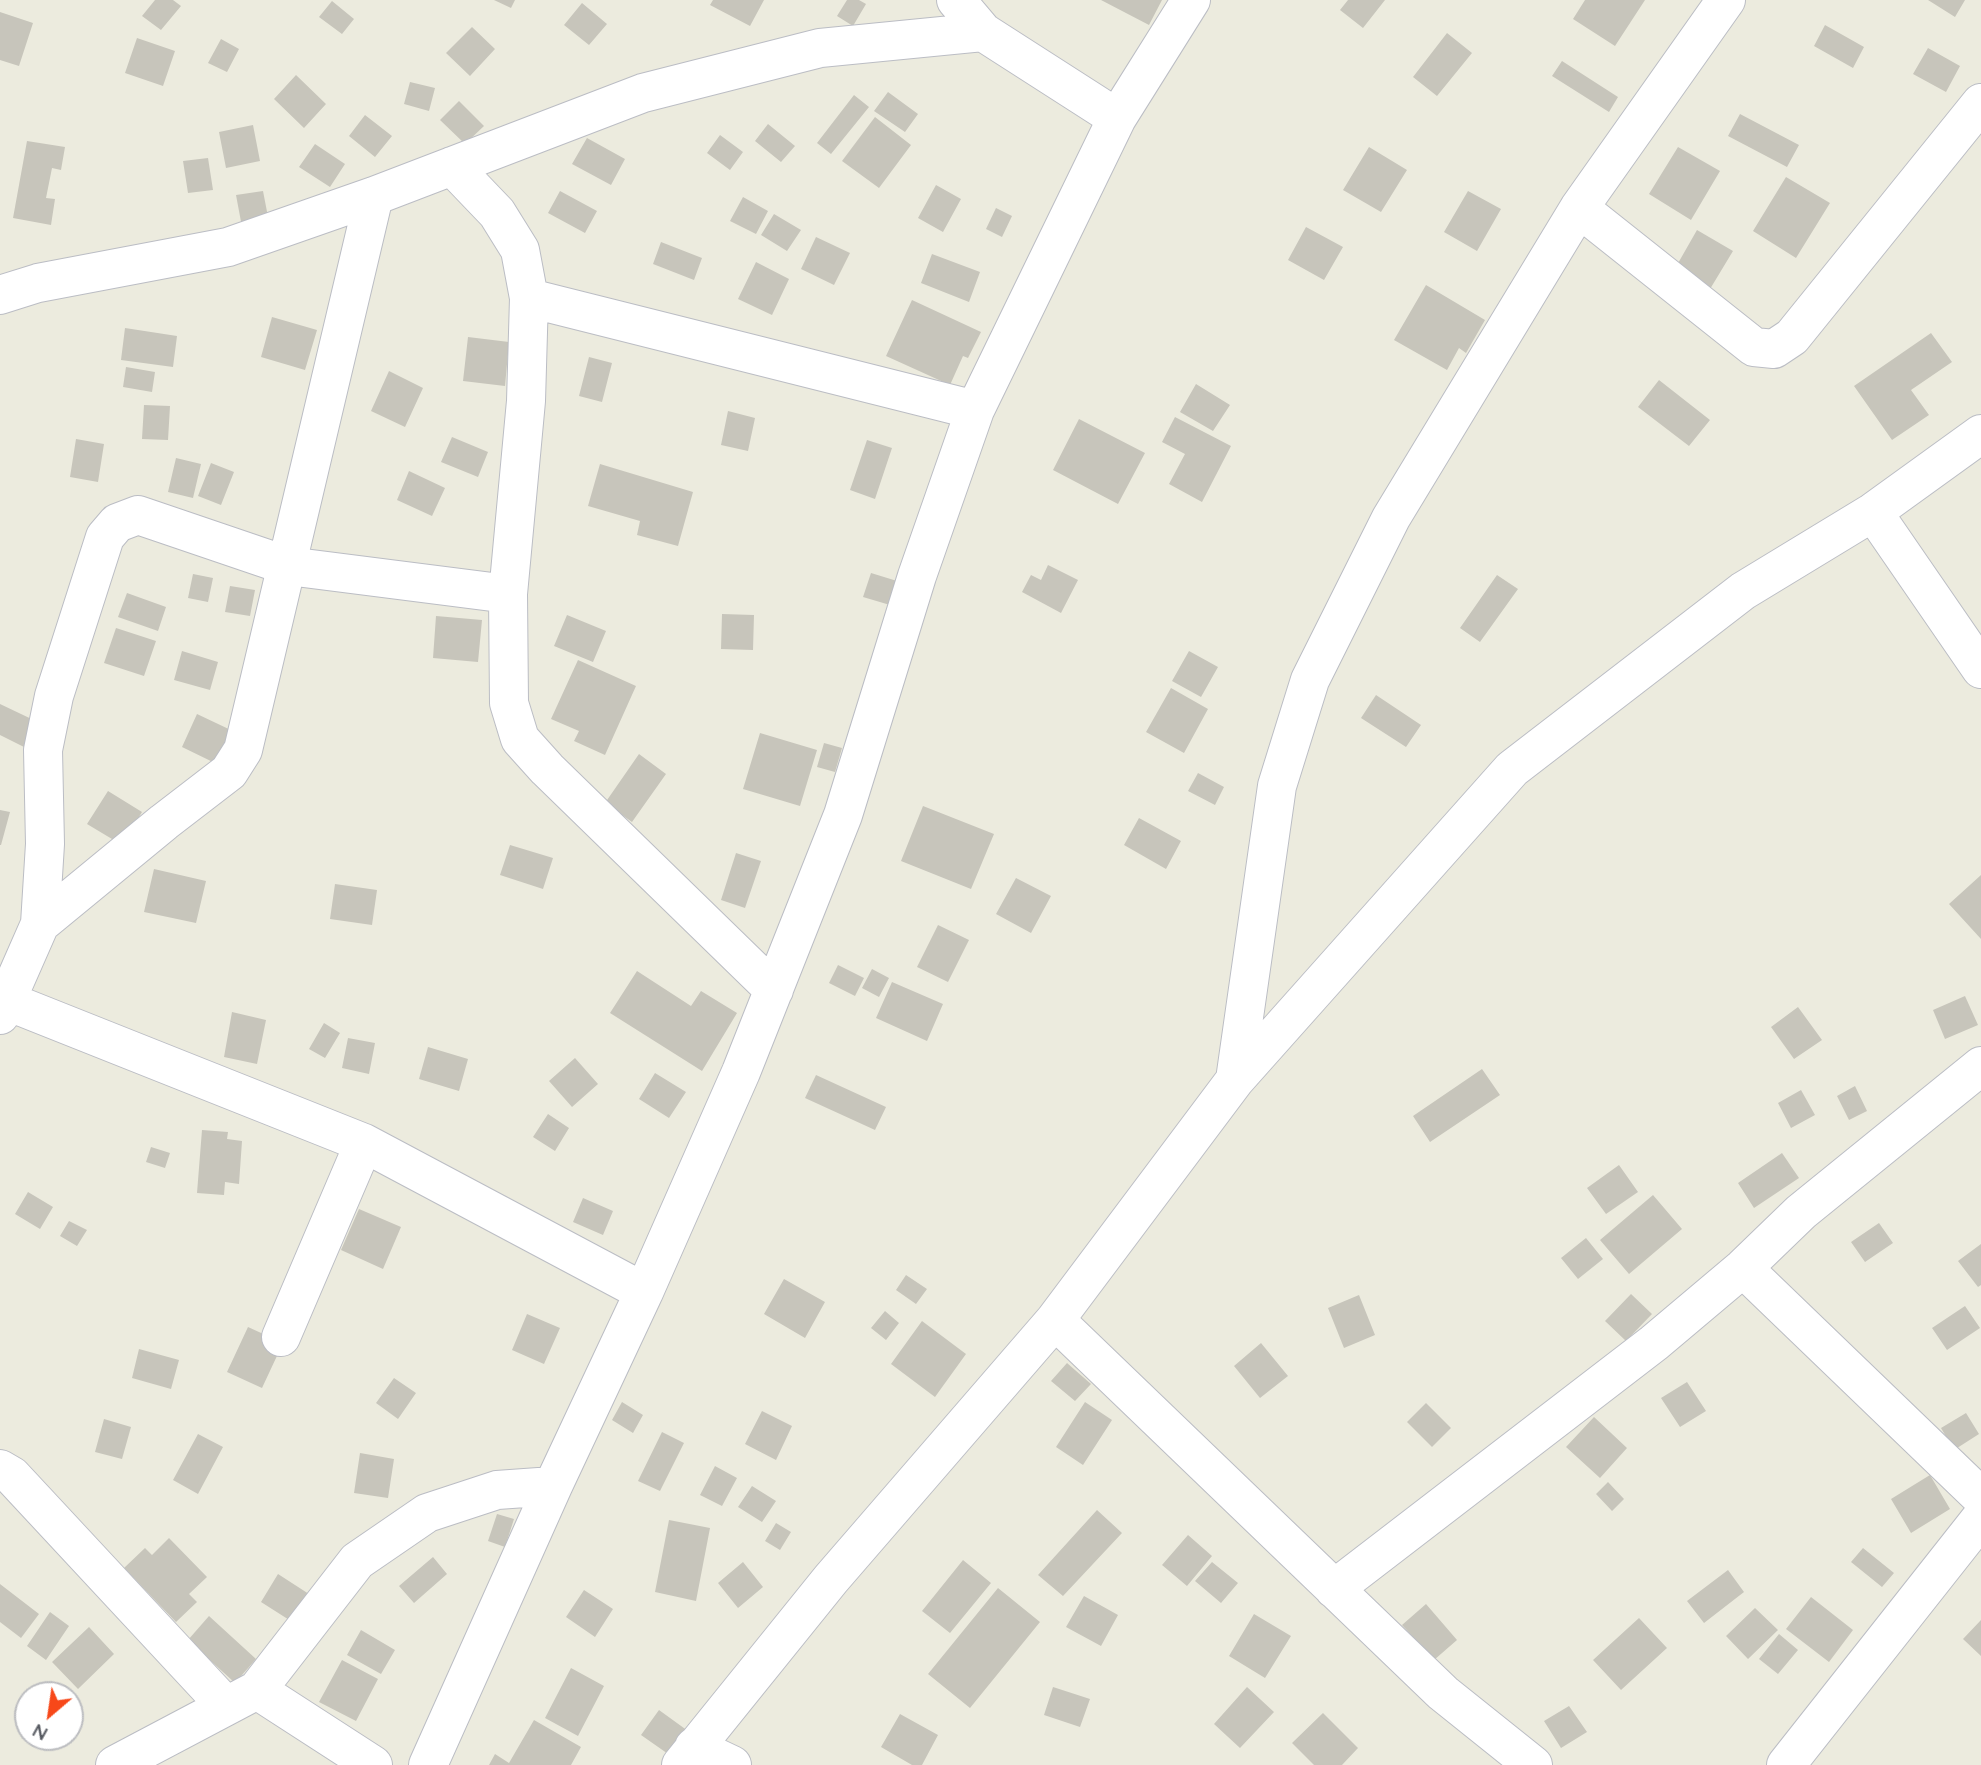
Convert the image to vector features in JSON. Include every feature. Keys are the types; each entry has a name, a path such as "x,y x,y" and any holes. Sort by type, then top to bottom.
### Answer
{"street":[{"path":"956,0 983,32 1117,118"},
{"path":"428,1765 553,1486 644,1292 741,1072 843,814 917,576 975,410 1117,118 1191,0"},
{"path":"1235,1080 1277,786 1310,681 1391,519 1579,208 1726,0"},
{"path":"0,295 38,283 228,247 374,196 655,89 821,48 983,32"},
{"path":"1579,208 1754,347 1774,349 1792,337 1981,103"},
{"path":"452,166 497,213 520,250 529,298 526,401 508,594 509,703 520,739 547,769 774,990"},
{"path":"40,925 229,772 243,750 374,196"},
{"path":"0,268 38,283"},
{"path":"529,298 975,410"},
{"path":"732,1765 687,1756 831,1579 1055,1320 1235,1080 1511,769 1743,591 1873,512 1981,434"},
{"path":"1873,512 1981,669"},
{"path":"508,594 288,566 138,515 117,523 104,537 54,696 43,750 45,844 40,925 3,1008 364,1143 644,1292"},
{"path":"1334,1589 1654,1343 1743,1268 1801,1212 1981,1066"},
{"path":"281,1337 364,1143"},
{"path":"1743,1268 1979,1519 1786,1765"},
{"path":"1055,1320 1443,1693 1533,1765"},
{"path":"0,1469 12,1476 241,1698 373,1765"},
{"path":"115,1765 241,1698 357,1561 427,1513 497,1490 553,1486"}],"building":[{"path":"155,0 173,0 181,6 161,30 142,16"},
{"path":"494,0 515,0 511,8"},
{"path":"713,0 764,0 750,26 710,5"},
{"path":"847,0 859,0 866,4 853,26 837,16"},
{"path":"1101,0 1162,0 1149,25"},
{"path":"1348,0 1385,0 1363,28 1340,10"},
{"path":"1585,0 1645,0 1615,46 1573,19"},
{"path":"1928,0 1965,0 1955,17"},
{"path":"332,1 354,19 342,34 319,17"},
{"path":"582,3 607,24 589,45 564,25"},
{"path":"0,12 33,23 19,66 0,60"},
{"path":"1825,25 1864,47 1853,68 1814,46"},
{"path":"472,27 495,49 470,76 446,53"},
{"path":"1447,33 1472,53 1437,96 1413,77"},
{"path":"137,38 175,51 163,86 125,73"},
{"path":"221,39 239,49 227,72 208,63"},
{"path":"1928,48 1960,66 1946,92 1913,74"},
{"path":"1562,61 1618,97 1609,112 1552,76"},
{"path":"296,75 326,104 304,128 274,99"},
{"path":"410,82 435,88 429,111 404,104"},
{"path":"888,92 918,114 905,132 874,111"},
{"path":"854,95 869,107 831,154 817,143"},
{"path":"459,101 484,126 465,144 440,120"},
{"path":"1740,114 1799,145 1787,167 1728,136"},
{"path":"365,115 392,136 375,157 349,136"},
{"path":"875,117 911,145 879,188 842,161"},
{"path":"768,124 795,146 781,162 755,141"},
{"path":"253,125 260,161 226,168 219,132"},
{"path":"720,135 743,152 730,170 707,153"},
{"path":"587,138 625,159 611,185 572,164"},
{"path":"27,141 65,147 61,170 52,168 46,198 55,199 51,225 13,218"},
{"path":"315,144 345,164 330,187 299,167"},
{"path":"1369,147 1407,170 1381,212 1343,190"},
{"path":"1678,147 1720,171 1691,220 1649,194"},
{"path":"208,158 213,190 188,193 183,161"},
{"path":"1786,177 1830,203 1796,258 1753,231"},
{"path":"936,185 961,199 943,232 918,218"},
{"path":"263,191 269,222 242,227 236,195"},
{"path":"560,191 597,211 585,233 548,213"},
{"path":"1468,191 1501,209 1477,251 1444,232"},
{"path":"743,197 768,211 756,234 730,221"},
{"path":"996,208 1012,216 1002,237 986,229"},
{"path":"774,214 801,230 787,251 761,235"},
{"path":"1306,227 1343,247 1324,280 1288,260"},
{"path":"1697,230 1733,251 1704,299 1669,279"},
{"path":"816,237 850,253 834,285 801,269"},
{"path":"661,242 702,258 694,280 653,264"},
{"path":"932,254 980,272 969,302 921,283"},
{"path":"756,262 789,279 772,315 738,299"},
{"path":"1426,285 1485,320 1466,353 1459,348 1447,370 1394,340"},
{"path":"912,300 981,332 968,358 963,356 950,385 886,356"},
{"path":"272,317 317,330 305,370 261,357"},
{"path":"125,328 177,336 173,367 121,360"},
{"path":"1931,333 1952,362 1911,390 1929,415 1892,440 1854,386"},
{"path":"468,337 509,342 505,386 463,381"},
{"path":"589,357 612,363 602,402 579,396"},
{"path":"126,367 155,372 152,392 123,387"},
{"path":"389,371 423,388 405,427 371,411"},
{"path":"1659,380 1710,420 1689,446 1638,407"},
{"path":"1196,384 1230,405 1213,431 1180,412"},
{"path":"144,405 170,406 168,440 142,439"},
{"path":"728,411 755,418 748,451 721,445"},
{"path":"1175,417 1231,446 1202,502 1169,484 1185,454 1162,442"},
{"path":"1079,419 1145,453 1118,504 1053,470"},
{"path":"452,437 488,452 478,477 441,462"},
{"path":"76,439 104,444 98,482 70,477"},
{"path":"867,440 892,448 875,499 850,490"},
{"path":"176,458 201,464 193,498 168,492"},
{"path":"211,463 234,472 221,505 198,496"},
{"path":"600,464 693,492 678,546 637,535 640,521 588,506"},
{"path":"409,471 445,488 432,516 397,500"},
{"path":"1048,565 1078,580 1061,613 1022,592 1031,575 1041,580"},
{"path":"871,573 897,581 890,605 863,597"},
{"path":"193,574 213,578 208,602 188,598"},
{"path":"1497,575 1518,589 1480,642 1460,628"},
{"path":"230,586 255,590 250,616 225,612"},
{"path":"127,593 166,607 158,631 118,617"},
{"path":"722,614 754,615 753,650 721,649"},
{"path":"567,615 606,631 593,662 554,646"},
{"path":"436,616 482,620 478,662 433,658"},
{"path":"116,628 156,641 144,676 104,663"},
{"path":"182,651 218,662 210,690 174,680"},
{"path":"1189,651 1218,667 1201,697 1172,681"},
{"path":"578,660 636,686 605,755 574,741 579,731 551,719"},
{"path":"1171,688 1208,709 1184,753 1146,732"},
{"path":"1376,695 1421,725 1406,747 1361,718"},
{"path":"0,704 42,724 30,750 0,735"},
{"path":"197,714 235,732 219,765 182,747"},
{"path":"760,733 817,750 800,806 743,789"},
{"path":"824,743 842,748 835,772 817,767"},
{"path":"639,754 666,774 632,822 605,803"},
{"path":"1198,773 1224,787 1215,805 1188,791"},
{"path":"108,791 142,812 122,845 87,824"},
{"path":"923,806 994,834 971,889 901,861"},
{"path":"0,810 10,812 1,845 0,845"},
{"path":"1139,818 1181,841 1166,869 1124,845"},
{"path":"510,845 553,858 543,889 500,875"},
{"path":"736,853 761,861 745,908 721,900"},
{"path":"154,869 206,881 196,923 144,912"},
{"path":"1981,875 1981,939 1949,904"},
{"path":"1016,878 1051,896 1031,933 996,914"},
{"path":"335,884 377,890 372,925 330,919"},
{"path":"938,925 969,940 948,982 917,967"},
{"path":"838,965 864,978 855,996 829,983"},
{"path":"872,969 889,978 879,997 862,988"},
{"path":"637,971 691,1006 701,991 737,1013 702,1071 610,1013"},
{"path":"892,982 943,1004 927,1041 876,1018"},
{"path":"1965,996 1978,1025 1945,1039 1933,1010"},
{"path":"1798,1007 1822,1040 1794,1059 1771,1027"},
{"path":"232,1012 266,1020 257,1064 224,1057"},
{"path":"324,1023 340,1033 325,1058 309,1049"},
{"path":"348,1038 375,1043 369,1074 342,1068"},
{"path":"428,1047 468,1059 459,1091 419,1079"},
{"path":"575,1058 598,1084 572,1107 549,1081"},
{"path":"1482,1069 1500,1095 1430,1142 1413,1116"},
{"path":"655,1073 686,1092 669,1118 639,1099"},
{"path":"816,1075 886,1107 875,1130 805,1098"},
{"path":"1855,1086 1867,1111 1849,1120 1837,1096"},
{"path":"1801,1090 1815,1115 1791,1128 1778,1103"},
{"path":"548,1114 569,1128 555,1151 533,1137"},
{"path":"202,1130 228,1132 227,1139 242,1141 239,1184 225,1182 224,1195 197,1193"},
{"path":"151,1147 170,1153 165,1168 146,1162"},
{"path":"1782,1153 1799,1178 1754,1208 1738,1183"},
{"path":"1619,1165 1638,1192 1606,1214 1587,1188"},
{"path":"28,1192 53,1207 40,1229 15,1214"},
{"path":"1653,1195 1682,1229 1629,1274 1600,1240"},
{"path":"583,1198 613,1211 603,1235 573,1222"},
{"path":"359,1209 401,1227 383,1269 341,1250"},
{"path":"69,1221 87,1230 77,1246 60,1236"},
{"path":"1879,1223 1893,1243 1865,1262 1851,1242"},
{"path":"1586,1238 1603,1259 1578,1279 1561,1258"},
{"path":"1981,1244 1981,1285 1978,1287 1958,1261"},
{"path":"906,1275 927,1289 916,1304 896,1290"},
{"path":"784,1279 825,1302 805,1338 764,1314"},
{"path":"1631,1294 1652,1314 1626,1341 1605,1321"},
{"path":"1359,1295 1375,1335 1344,1348 1328,1308"},
{"path":"1965,1306 1980,1328 1947,1350 1932,1328"},
{"path":"885,1311 899,1323 886,1340 871,1328"},
{"path":"527,1314 560,1328 544,1364 512,1350"},
{"path":"922,1321 966,1354 935,1397 891,1364"},
{"path":"248,1327 283,1343 262,1388 227,1372"},
{"path":"1261,1343 1288,1376 1260,1398 1234,1366"},
{"path":"139,1349 179,1360 171,1389 132,1378"},
{"path":"1067,1363 1091,1384 1075,1401 1051,1381"},
{"path":"394,1378 416,1393 398,1419 376,1403"},
{"path":"1687,1382 1706,1411 1680,1427 1661,1398"},
{"path":"622,1402 643,1415 633,1433 612,1420"},
{"path":"1085,1402 1112,1420 1083,1465 1056,1447"},
{"path":"1426,1403 1451,1428 1432,1447 1407,1422"},
{"path":"762,1411 792,1426 776,1460 745,1444"},
{"path":"1966,1413 1979,1434 1954,1450 1941,1428"},
{"path":"1594,1417 1627,1448 1600,1478 1566,1447"},
{"path":"104,1419 131,1427 122,1459 95,1452"},
{"path":"662,1432 684,1443 660,1491 638,1481"},
{"path":"198,1434 223,1447 198,1494 173,1480"},
{"path":"360,1453 394,1459 388,1498 354,1493"},
{"path":"715,1466 737,1478 722,1506 700,1495"},
{"path":"1930,1475 1950,1509 1911,1533 1891,1499"},
{"path":"1608,1482 1624,1499 1612,1511 1596,1494"},
{"path":"752,1486 776,1501 762,1522 738,1507"},
{"path":"1097,1510 1122,1533 1063,1596 1038,1575"},
{"path":"497,1514 514,1519 505,1547 488,1541"},
{"path":"669,1520 710,1528 696,1601 655,1592"},
{"path":"776,1523 791,1532 780,1550 765,1541"},
{"path":"1188,1535 1212,1556 1187,1586 1162,1565"},
{"path":"169,1538 207,1577 189,1594 197,1602 176,1622 124,1568 145,1548 152,1555"},
{"path":"1863,1548 1894,1573 1882,1587 1851,1562"},
{"path":"433,1557 447,1574 414,1603 399,1586"},
{"path":"963,1560 991,1583 950,1633 922,1611"},
{"path":"743,1562 763,1587 738,1608 718,1583"},
{"path":"1212,1562 1238,1583 1221,1603 1195,1581"},
{"path":"1728,1570 1744,1592 1704,1623 1687,1601"},
{"path":"278,1574 312,1596 294,1623 261,1602"},
{"path":"0,1584 39,1614 21,1638 0,1622"},
{"path":"998,1588 1040,1622 970,1708 928,1674"},
{"path":"584,1590 613,1609 595,1637 566,1617"},
{"path":"1084,1596 1118,1615 1101,1646 1066,1627"},
{"path":"1811,1597 1853,1630 1829,1662 1786,1629"},
{"path":"1426,1604 1457,1640 1434,1660 1402,1625"},
{"path":"1755,1608 1778,1630 1748,1659 1726,1636"},
{"path":"50,1612 69,1626 46,1660 27,1646"},
{"path":"1254,1614 1291,1636 1265,1678 1229,1656"},
{"path":"209,1616 256,1659 235,1683 188,1640"},
{"path":"1639,1618 1667,1648 1621,1690 1593,1660"},
{"path":"1981,1620 1981,1656 1963,1639"},
{"path":"89,1627 114,1654 84,1683 84,1681 70,1681 52,1662"},
{"path":"361,1630 395,1650 381,1674 347,1655"},
{"path":"1779,1634 1798,1650 1778,1674 1759,1659"},
{"path":"342,1660 378,1679 356,1721 319,1702"},
{"path":"571,1668 604,1686 578,1736 545,1718"},
{"path":"1053,1687 1090,1699 1080,1727 1044,1715"},
{"path":"1247,1687 1274,1712 1240,1748 1214,1724"},
{"path":"1569,1706 1587,1732 1561,1748 1544,1721"},
{"path":"659,1710 688,1731 671,1756 641,1735"},
{"path":"1323,1713 1358,1748 1342,1765 1314,1765 1292,1743"},
{"path":"900,1714 938,1735 922,1765 912,1765 881,1747"},
{"path":"534,1720 581,1747 571,1765 489,1765 495,1754 509,1763"}]}
